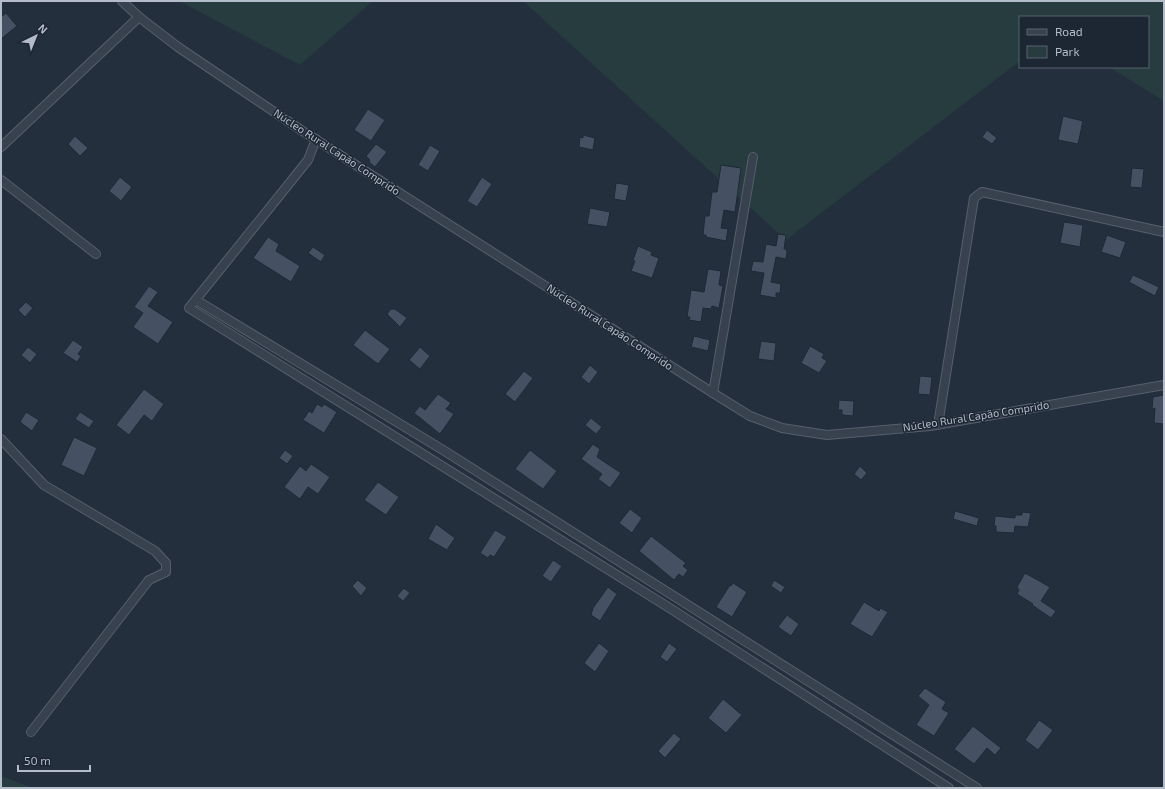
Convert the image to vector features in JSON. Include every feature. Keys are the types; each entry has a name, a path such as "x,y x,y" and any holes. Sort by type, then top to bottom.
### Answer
{"street":[{"name":"Núcleo Rural Capão Comprido","path":"122,1 139,17 178,47 316,139 750,416 782,428 826,435 938,425 1164,385"},
{"path":"1,146 139,17"},
{"path":"316,139 308,160 189,308 668,607 824,709 949,788"},
{"path":"713,392 752,157"},
{"path":"1,180 96,254"},
{"path":"938,425 974,198 982,192 1164,232"},
{"path":"196,300 493,481 977,788"},
{"path":"1,439 44,485 155,551 166,563 166,572 149,580 31,732"},
{"path":"486,494 493,481"},
{"path":"824,709 832,697"},
{"path":"940,782 948,770"}],"green space":[{"path":"179,1 373,1 300,65"},
{"path":"523,1 1164,1 1164,101 1111,68 1149,68 1149,16 1019,16 1019,62 786,240"},
{"path":"1,776 32,788 1,788"}],"building":[{"path":"6,13 17,26 1,39 1,17"},
{"path":"368,109 385,120 371,141 354,130"},
{"path":"1063,116 1083,121 1078,144 1058,140"},
{"path":"987,130 997,138 992,144 982,137"},
{"path":"583,135 595,138 593,150 579,147 580,137 583,138"},
{"path":"75,136 88,148 80,156 68,144"},
{"path":"376,144 387,152 375,167 369,162 370,160 366,156"},
{"path":"430,145 440,151 428,171 418,165"},
{"path":"721,165 741,168 735,212 724,210 721,228 728,229 726,241 703,235 705,216 709,216 712,192 717,192"},
{"path":"1132,168 1144,169 1142,188 1130,187"},
{"path":"120,177 132,187 121,201 109,191"},
{"path":"482,177 492,184 477,207 467,201"},
{"path":"616,183 629,185 626,201 614,199"},
{"path":"590,208 610,212 607,227 587,224"},
{"path":"1064,222 1083,225 1080,247 1060,243"},
{"path":"778,234 786,235 784,249 786,249 787,252 786,259 776,257 771,282 781,284 780,293 776,293 776,298 760,295 764,273 751,271 753,261 763,262 766,244 776,246"},
{"path":"1107,235 1126,242 1120,258 1101,252"},
{"path":"268,237 279,244 276,251 300,266 291,282 253,258"},
{"path":"638,246 652,252 651,255 659,258 652,278 631,271"},
{"path":"313,247 325,255 321,262 308,253"},
{"path":"708,269 721,271 719,285 723,286 719,308 712,306 711,309 703,308 701,322 689,320 690,317 687,317 691,290 704,292"},
{"path":"1133,275 1159,287 1155,296 1129,282"},
{"path":"149,286 158,292 148,306 173,322 158,344 133,327 143,313 134,307"},
{"path":"26,302 33,308 25,317 18,310"},
{"path":"391,309 395,309 407,318 400,327 387,314"},
{"path":"365,330 390,349 378,364 353,345"},
{"path":"694,336 710,340 708,351 691,347"},
{"path":"73,340 83,347 78,354 81,356 77,362 63,353"},
{"path":"761,341 776,343 774,361 758,359"},
{"path":"810,346 824,354 822,358 827,361 819,373 801,363"},
{"path":"28,347 37,354 30,363 21,355"},
{"path":"420,347 430,356 420,369 409,360"},
{"path":"590,365 598,372 589,384 581,377"},
{"path":"524,371 533,378 515,402 505,394"},
{"path":"920,376 932,377 930,395 918,394"},
{"path":"144,389 164,404 152,421 144,415 129,435 116,425"},
{"path":"438,394 451,403 446,409 454,414 440,434 414,413 420,406 425,410"},
{"path":"1164,395 1164,424 1154,423 1155,408 1152,409 1153,397"},
{"path":"839,400 854,401 853,416 842,415 842,410 838,410"},
{"path":"317,404 322,407 324,404 337,412 324,433 303,420 309,411 312,413"},
{"path":"26,412 39,420 32,431 20,422"},
{"path":"80,412 94,421 89,428 75,419"},
{"path":"591,418 602,427 596,434 585,425"},
{"path":"74,437 97,448 84,476 61,465"},
{"path":"593,444 600,449 597,457 621,473 610,488 598,479 602,474 581,459"},
{"path":"285,450 293,456 287,464 279,458"},
{"path":"530,450 557,471 543,489 515,469"},
{"path":"311,464 330,477 318,494 308,487 300,499 284,487 300,466 306,471"},
{"path":"860,466 867,473 861,480 854,474"},
{"path":"378,482 399,497 386,515 364,500"},
{"path":"630,509 642,518 632,533 619,523"},
{"path":"955,511 979,518 977,526 953,519"},
{"path":"1022,512 1031,513 1028,527 1015,526 1014,533 996,532 996,526 994,526 995,516 1015,518 1015,515 1022,515"},
{"path":"436,524 455,538 447,550 428,539"},
{"path":"495,530 507,537 494,557 490,555 488,558 480,553"},
{"path":"651,536 686,563 683,566 688,570 683,577 679,574 674,580 639,551"},
{"path":"553,560 562,566 551,582 542,576"},
{"path":"1025,573 1050,587 1041,601 1056,611 1051,618 1017,594 1019,590 1017,587"},
{"path":"358,580 367,588 361,596 352,586"},
{"path":"774,580 785,587 781,593 771,586"},
{"path":"733,583 747,592 732,617 716,607 730,585 731,586"},
{"path":"608,587 617,594 600,621 591,615 593,608"},
{"path":"404,588 410,593 403,601 397,596"},
{"path":"864,602 879,611 880,608 888,612 872,637 850,624"},
{"path":"787,615 799,624 791,636 778,627"},
{"path":"599,643 609,651 595,672 584,663"},
{"path":"669,643 677,649 667,662 660,657"},
{"path":"925,688 946,702 942,709 949,713 934,736 916,725 929,705 918,696"},
{"path":"723,699 742,715 726,733 708,718"},
{"path":"1039,720 1053,730 1038,750 1025,740"},
{"path":"973,726 1001,748 995,755 987,748 974,764 954,749"},
{"path":"674,733 681,739 665,758 658,751"}]}
